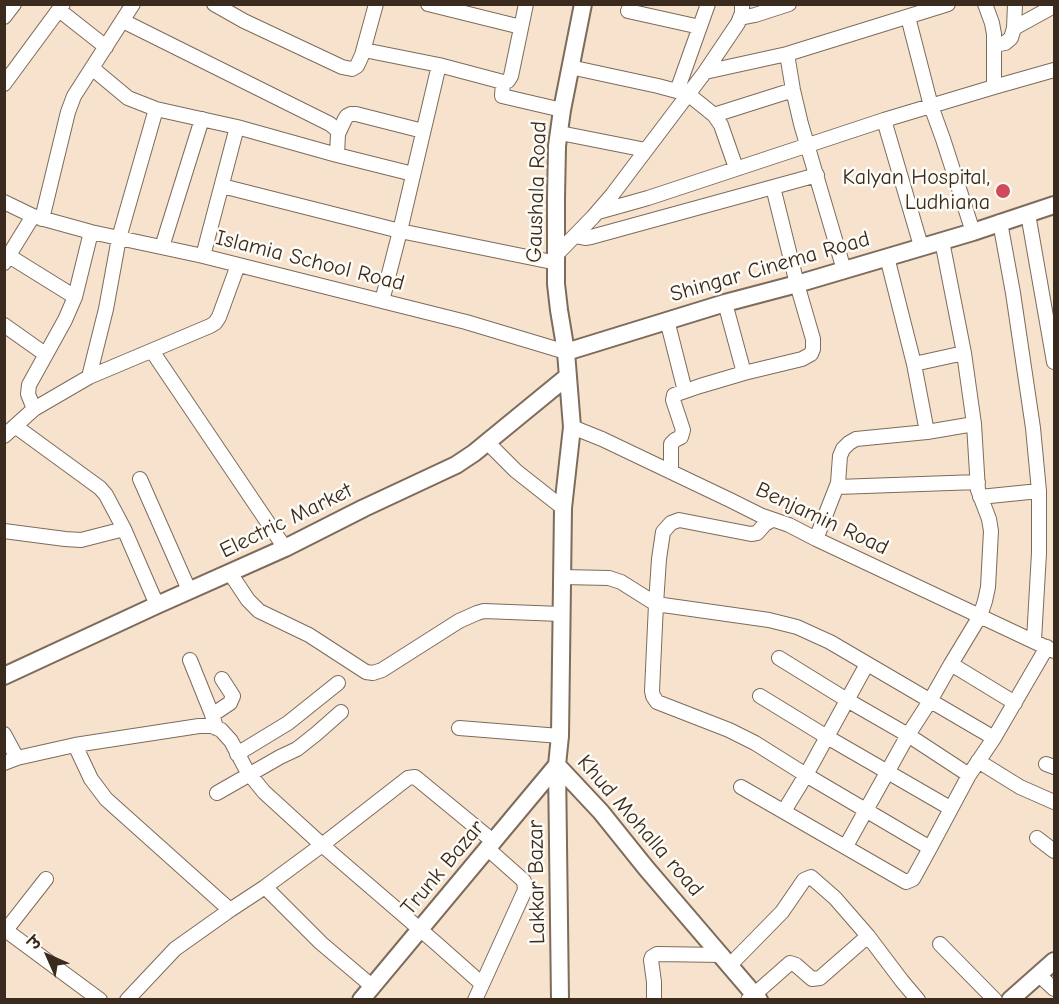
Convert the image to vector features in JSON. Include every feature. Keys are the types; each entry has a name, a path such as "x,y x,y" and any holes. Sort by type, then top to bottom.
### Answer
{"street":[{"path":"75,297 7,260 37,217 74,96 133,4"},
{"path":"214,4 244,21 346,69 357,66 364,50 375,4"},
{"path":"428,4 521,27"},
{"path":"364,50 503,82 507,81 511,76 526,4"},
{"name":"Gaushala Road","path":"563,508 572,427 566,352 556,284 558,146 562,110 584,4"},
{"path":"682,93 708,4"},
{"path":"222,186 400,231 557,258 598,212 646,150 682,93 705,72 741,11 755,15 789,4"},
{"path":"705,72 787,54 948,4"},
{"path":"985,4 994,34 994,87"},
{"path":"994,45 1001,45 1009,41 1014,28 1015,4"},
{"path":"1014,28 1054,6"},
{"path":"4,84 61,7 106,47"},
{"path":"628,11 700,27"},
{"path":"908,17 931,106 973,232"},
{"path":"123,21 325,121 338,134"},
{"path":"787,54 793,90 807,144 844,270"},
{"path":"382,301 439,66"},
{"path":"570,67 682,93 714,115 721,126 736,168"},
{"path":"92,68 128,98 156,109 237,127 413,174"},
{"path":"598,212 648,198 884,120 1054,70"},
{"path":"503,82 502,96 562,110"},
{"path":"714,115 793,90"},
{"path":"89,377 106,309 119,238 156,109"},
{"path":"337,155 338,134 345,119 351,114 423,131"},
{"path":"162,247 202,119"},
{"path":"884,120 921,246"},
{"path":"202,256 237,127"},
{"path":"560,132 646,150"},
{"path":"575,236 591,237 817,175"},
{"path":"671,472 671,444 681,437 683,430 673,397 685,391 802,358 810,354 813,349 813,339 773,187"},
{"name":"Islamia School Road","path":"4,202 37,217 91,232 202,256 466,322 566,352"},
{"name":"Shingar Cinema Road","path":"566,352 667,320 973,232 1054,205"},
{"path":"1028,214 1054,363"},
{"path":"1000,222 1033,428 1039,491 1039,553 1034,640"},
{"path":"34,409 28,390 75,297 91,232"},
{"path":"846,846 908,735 980,616 988,587 991,531 980,497 974,424 964,353 942,241"},
{"path":"887,257 914,364 927,432"},
{"path":"157,605 124,529 110,501 100,488 10,431 34,409 89,377 201,331 215,323 238,265"},
{"path":"725,303 744,374"},
{"path":"667,320 685,391"},
{"path":"4,325 45,354"},
{"path":"152,351 285,548"},
{"path":"914,364 964,353"},
{"name":"Electric Market","path":"4,676 285,548 456,465 474,453 568,376"},
{"path":"816,539 837,487 840,456 849,443 856,440 974,424"},
{"name":"Benjamin Road","path":"572,427 602,439 760,515 789,525 1051,649"},
{"path":"487,442 516,471 563,508"},
{"path":"140,479 189,590"},
{"path":"837,487 978,482"},
{"path":"980,497 1039,491"},
{"name":"Khud Mohalla road","path":"563,508 560,736 557,765 601,812 726,960 754,998"},
{"path":"772,520 757,533 751,534 679,520 671,523 663,532 656,604 652,691 655,699 657,702 741,736 930,848"},
{"path":"4,531 65,540 81,540 124,529"},
{"path":"230,573 258,611 303,632 366,672 373,673 382,670 459,621 477,613 484,611 561,614"},
{"path":"562,577 603,577 621,582 656,604 769,620 797,627 830,642 994,738"},
{"path":"741,786 906,882 913,879 969,775 1051,649"},
{"path":"779,658 908,735 969,775"},
{"path":"190,660 214,721 226,734 250,775 264,792 482,984"},
{"path":"784,811 867,664"},
{"path":"951,664 1015,703"},
{"path":"4,734 11,761 75,745 199,726 214,721 230,703 233,696 222,679"},
{"path":"237,754 288,723 338,683"},
{"path":"760,696 951,808"},
{"path":"217,793 297,749 341,712"},
{"path":"459,728 560,736"},
{"path":"75,745 91,779 106,799 230,910"},
{"path":"978,761 1020,787 1054,802"},
{"name":"Trunk Bazar","path":"367,993 557,765"},
{"name":"Lakkar Bazar","path":"557,765 560,999"},
{"path":"127,999 175,949 265,887 412,777 416,777 491,846 524,881 525,890 475,999"},
{"path":"1037,838 1054,851"},
{"path":"654,999 651,960 655,955 726,960 782,912 804,880 809,878 813,878 835,898 918,999"},
{"path":"46,879 5,930 100,999"},
{"path":"265,887 367,993"},
{"path":"754,998 790,963 796,965 812,980 820,978 868,936"},
{"path":"940,945 995,999"},
{"path":"1014,998 1054,961"},
{"path":"1039,975 1054,989"}],"place":[{"name":"Kalyan Hospital, Ludhiana","path":"1003,191"}]}
